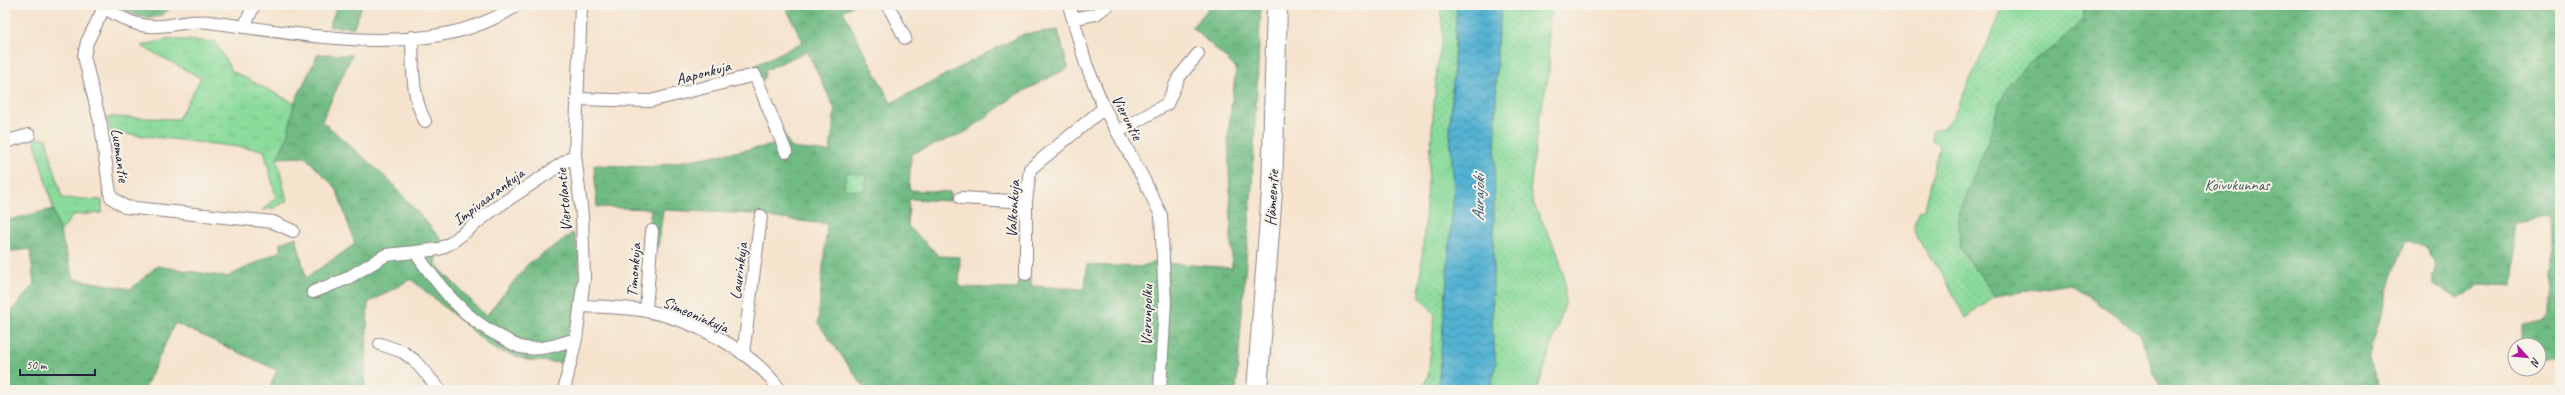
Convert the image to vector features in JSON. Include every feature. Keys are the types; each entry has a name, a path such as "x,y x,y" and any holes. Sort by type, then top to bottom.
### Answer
{"highway":[{"name":"Hämeentie","path":"1257,390 1272,190 1278,5"}],"street":[{"path":"244,27 254,5"},
{"path":"101,6 131,22 148,26 207,22 349,38 412,37 443,34 476,26 517,5"},
{"name":"Viertolantie","path":"564,390 582,306 583,246 575,155 581,5"},
{"path":"888,5 905,38"},
{"name":"Vieruntie","path":"1069,5 1086,64 1104,108 1119,132 1161,215 1161,241"},
{"path":"1073,19 1096,14 1108,5"},
{"name":"Luomantie","path":"101,6 89,36 84,56 101,126 109,187 117,203 124,207 274,222 293,231"},
{"path":"412,37 414,90 418,108 425,121"},
{"path":"1119,132 1168,104 1179,77 1198,54"},
{"name":"Aaponkuja","path":"577,99 650,102 755,75 786,152"},
{"name":"Valkonkuja","path":"1026,274 1026,202 1030,169 1104,108"},
{"path":"5,142 29,135"},
{"name":"Impivaarankuja","path":"313,292 346,279 386,255 439,249 451,243 494,209 575,155"},
{"path":"961,198 1026,202"},
{"name":"Laurinkuja","path":"743,354 761,216"},
{"name":"Timonkuja","path":"646,311 652,231"},
{"name":"Vierunpolku","path":"1160,390 1165,303 1161,241"},
{"path":"416,252 442,290 465,313 489,331 520,347 546,348 576,339"},
{"name":"Simeoninkuja","path":"582,306 646,311 670,317 706,332 743,354 770,375 780,390"},
{"path":"380,344 403,352 414,360 440,390"}],"green space":[{"path":"113,5 173,5 166,12 152,18 137,16"},
{"path":"337,5 362,5 354,27 329,27"},
{"path":"788,5 854,5 843,11 891,103 1024,34 1058,30 1068,68 1016,95 966,132 911,154 909,190 950,192 950,201 909,199 908,226 939,256 960,257 959,287 1018,289 1019,279 1031,279 1031,286 1085,289 1087,265 1140,267 1154,262 1232,268 1228,134 1236,68 1192,27 1212,5 1261,5 1252,185 1236,390 866,390 818,323 827,224 765,217 756,214 663,210 658,247 646,246 651,209 597,207 594,165 650,167 779,144 781,128 791,148 830,152 835,109 807,51 766,70 763,81 754,66 803,42 787,10"},
{"path":"1440,5 1457,5 1450,131 1454,191 1438,390 1421,390 1428,376 1435,314 1419,296 1437,67 1443,33"},
{"path":"1502,5 1555,5 1549,17 1549,73 1539,119 1530,191 1534,205 1557,251 1565,281 1565,304 1537,390 1490,390 1496,364 1492,326 1497,41"},
{"path":"2004,5 2085,5 2083,20 2054,47 2028,64 1999,104 1988,142 1959,212 1960,248 1995,296 1965,318 1945,278 1917,238 1914,224 1920,211 1925,209 1939,147 1933,140 1933,131 1944,128 1954,115"},
{"name":"Koivukunnas","path":"2085,5 2557,5 2560,10 2560,355 2547,358 2547,337 2522,337 2522,324 2534,324 2540,322 2545,315 2549,304 2553,259 2552,222 2549,218 2514,223 2514,264 2512,286 2479,284 2459,299 2434,285 2432,277 2437,265 2427,248 2410,241 2405,243 2391,280 2368,359 2381,390 2160,390 2140,334 2071,284 1995,296 1960,248 1959,212 1988,142 1999,104 2011,81 2028,64 2054,47 2083,20"},
{"path":"169,39 215,42 232,71 294,103 287,138 277,158 287,201 274,208 262,210 276,197 264,150 111,132 107,117 178,119 201,78 141,46"},
{"path":"318,54 352,55 322,121 391,182 441,239 436,265 486,316 528,264 573,233 579,261 578,298 571,335 562,363 527,360 494,349 411,279 368,303 365,390 269,390 277,370 175,323 144,390 5,390 5,319 34,284 30,249 5,252 5,221 53,209 74,279 131,289 157,266 227,277 280,251 280,243 296,237 306,278 355,244 336,188 305,157 277,158 287,138 294,103"},
{"path":"46,138 62,198 102,200 102,213 73,215 60,233 34,139"},
{"path":"846,172 866,175 864,191 844,189"}],"water":[{"name":"Aurajoki","path":"1457,5 1502,5 1497,41 1492,326 1496,364 1490,390 1438,390 1454,191 1450,131"}]}
